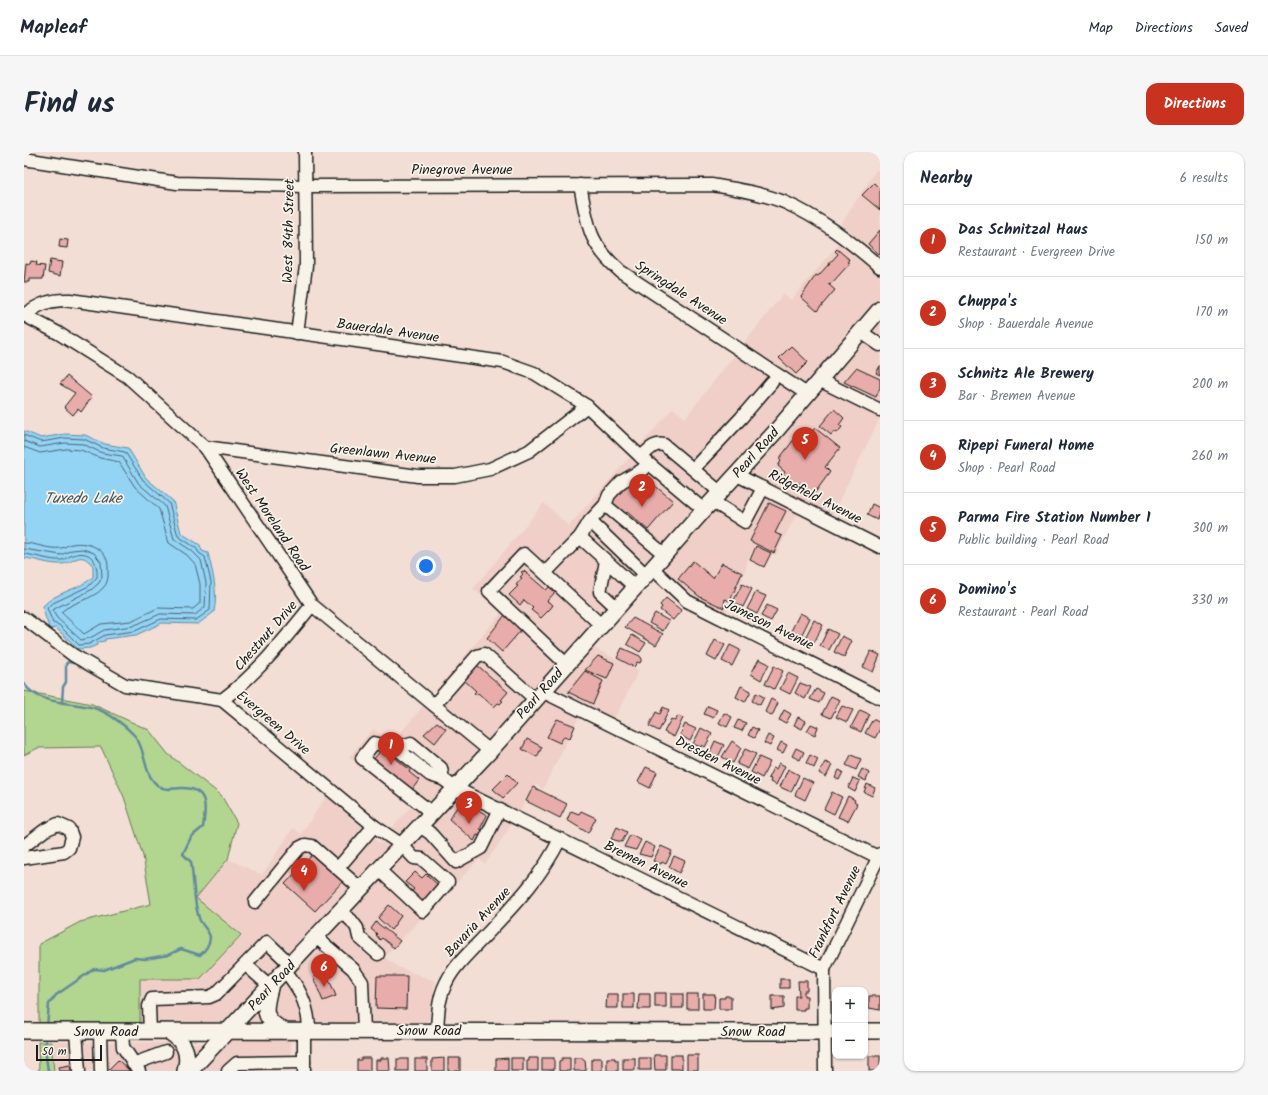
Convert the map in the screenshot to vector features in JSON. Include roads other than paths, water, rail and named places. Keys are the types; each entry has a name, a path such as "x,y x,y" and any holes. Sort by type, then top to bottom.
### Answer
{"main road":[{"name":"Pearl Road","path":"190,1071 229,1032 432,813 449,783 490,751 664,554 737,475 880,309"},
{"path":"271,987 266,1005 268,1019 274,1025 285,1031"},
{"name":"Snow Road","path":"38,1031 830,1032"},
{"path":"868,1031 880,1031"},
{"path":"168,1032 177,1037 185,1048 187,1059 185,1071"}],"street":[{"name":"West 84th Street","path":"297,333 306,266 305,152"},
{"name":"Pinegrove Avenue","path":"24,159 177,183 305,186 712,185 747,191 783,202 816,218 845,236 880,267"},
{"name":"Springdale Avenue","path":"580,185 592,239 604,257 626,275 807,394"},
{"name":"Bauerdale Avenue","path":"24,315 45,302 54,300 70,300 503,362 534,373 587,406 645,460 712,501"},
{"name":"West Moreland Road","path":"24,315 58,333 128,377 205,447 312,605 490,751"},
{"path":"861,332 880,345"},
{"path":"819,380 880,410"},
{"path":"694,468 741,418 772,382"},
{"name":"Greenlawn Avenue","path":"205,447 418,476 455,476 490,469 529,452 587,406"},
{"path":"545,573 580,537 590,521 605,505 609,495 621,482 642,470 645,460 653,446 660,444 664,445 694,468 712,501 746,522 763,488"},
{"name":"Ridgefield Avenue","path":"737,475 880,547"},
{"path":"605,505 664,554"},
{"name":"Jameson Avenue","path":"590,521 649,571 691,603 880,698"},
{"path":"580,537 635,587"},
{"path":"566,664 489,591 524,554 601,625"},
{"path":"606,561 600,592 617,608"},
{"name":"Chestnut Drive","path":"222,700 245,682 268,660 312,605"},
{"name":"Evergreen Drive","path":"24,618 73,654 125,685 222,700 374,826 402,845 414,858 422,859 448,882 423,910 379,870"},
{"name":"Dresden Avenue","path":"434,705 477,656 484,654 539,695 879,857"},
{"name":"Bremen Avenue","path":"432,813 362,758 374,743 396,748 430,775 449,783 500,811 824,969"},
{"path":"420,826 430,834 456,862 482,848 500,811"},
{"path":"24,846 45,830 58,824 69,829 72,837 69,848 64,852 24,858"},
{"path":"338,868 374,826"},
{"name":"Bavaria Avenue","path":"437,1031 438,1011 446,982 457,967 530,888 545,867 560,839"},
{"path":"255,902 299,848 305,845 312,846 361,889"},
{"name":"Frankfort Avenue","path":"825,1071 830,1032 824,969 879,857"},
{"path":"340,912 351,920 357,928 359,937 378,954"},
{"path":"316,937 353,969 362,982 364,1031"},
{"path":"150,1032 149,1006 152,999 209,997 216,994 267,942 288,968 297,984 309,1017 304,1066 237,1063 228,1071"},
{"path":"246,965 271,987"},
{"path":"76,1032 79,1071"},
{"path":"100,1032 101,1071"},
{"path":"122,1032 123,1047 136,1068 166,1052"}],"water":[{"name":"Tuxedo Lake","path":"24,431 41,438 65,434 85,435 105,444 128,448 146,478 173,501 181,533 200,545 202,551 208,553 215,590 214,612 198,624 162,623 136,635 105,639 105,641 98,642 97,645 90,648 78,649 56,628 49,629 43,606 55,597 81,585 93,577 93,566 84,558 78,558 67,563 57,564 24,558"}],"waterway":[{"path":"62,703 63,687 66,682 66,664 68,662 78,664"},
{"path":"24,684 30,691 38,696 56,702 94,708 116,719 131,732 139,742 147,770 154,782 165,789 182,788 197,791 204,800 205,806 203,827 191,837 183,854 191,862 197,911 200,921 210,937 205,949 200,955 181,949 168,955 145,959 135,958 104,970 94,969 56,995 49,1004 47,1027"},
{"path":"46,1036 45,1049 48,1071"}],"place":[{"name":"Parma Fire Station Number 1","path":"805,460"},
{"name":"Chuppa's","path":"642,507"},
{"name":"Das Schnitzal Haus","path":"391,765"},
{"name":"Schnitz Ale Brewery","path":"469,824"},
{"name":"Ripepi Funeral Home","path":"304,891"},
{"name":"Domino's","path":"324,987"}]}
